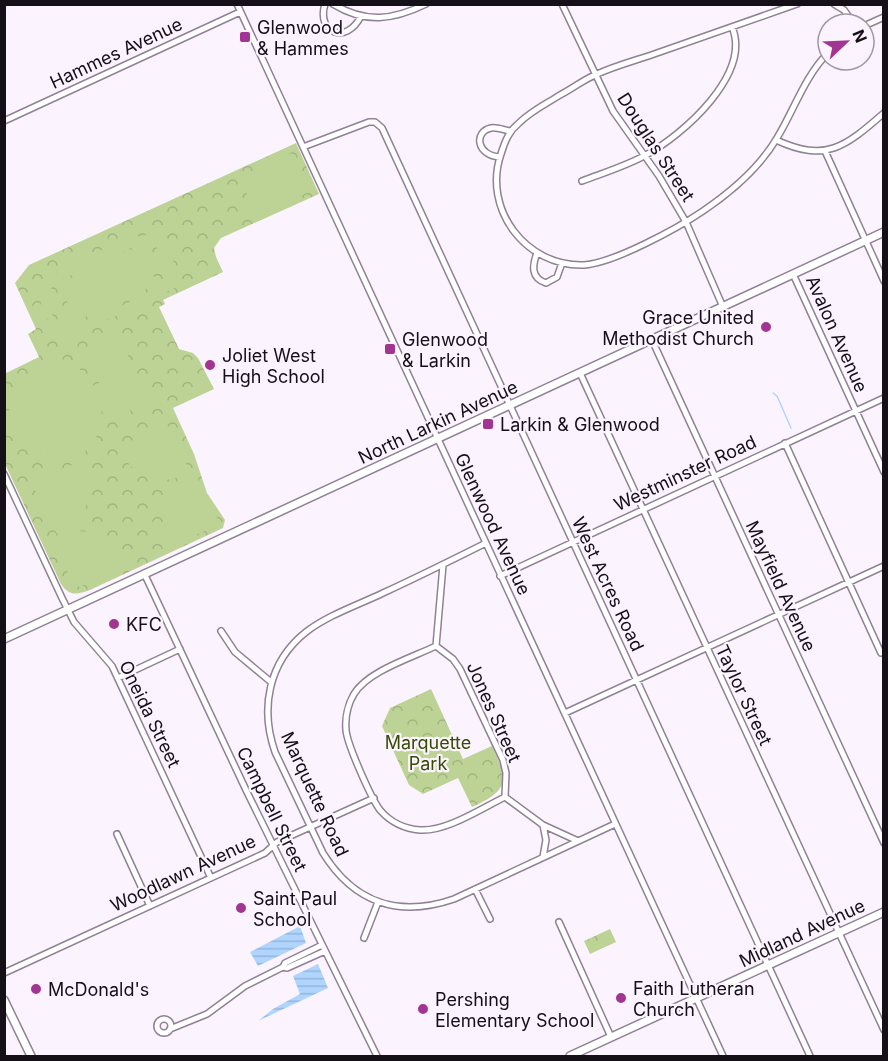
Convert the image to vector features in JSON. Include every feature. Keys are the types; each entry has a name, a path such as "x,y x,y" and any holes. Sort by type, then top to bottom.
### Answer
{"main road":[{"name":"North Larkin Avenue","path":"4,639 884,232"},
{"name":"Midland Avenue","path":"570,1056 884,912"},
{"path":"4,1000 31,1056"}],"street":[{"name":"Glenwood Avenue","path":"237,4 723,1056"},
{"path":"325,4 323,11 325,23 331,30 337,32 348,32 355,27 361,15"},
{"path":"333,4 361,15 391,18 407,14 426,4"},
{"name":"Douglas Street","path":"562,4 613,111 672,196 686,222 723,307"},
{"path":"797,4 594,75 531,112 510,132 500,157 496,184 501,208 515,233 537,253 562,263 583,265 600,263 633,249 705,210 746,176 776,140 816,68"},
{"name":"Hammes Avenue","path":"4,121 240,12"},
{"path":"582,181 645,156 684,128 714,97 731,67 736,45 732,27"},
{"path":"776,140 793,148 825,151 847,143 884,113"},
{"name":"West Acres Road","path":"303,147 369,122 379,123 810,1056"},
{"path":"500,157 491,157 485,153 481,147 482,133 490,128 510,132"},
{"path":"825,151 884,281"},
{"path":"537,253 534,270 539,281 546,283 557,277 562,263"},
{"name":"Avalon Avenue","path":"793,274 884,472"},
{"name":"Mayfield Avenue","path":"652,340 884,843"},
{"name":"Taylor Street","path":"580,373 884,1029"},
{"name":"Westminster Road","path":"500,576 884,398"},
{"path":"785,444 882,653"},
{"name":"Oneida Street","path":"4,474 68,609 82,633 106,657 118,678 210,878"},
{"name":"Marquette Road","path":"486,543 321,623 306,632 283,657 271,682 267,703 269,735 323,853 343,881 355,890 391,906 422,907 438,905 615,824"},
{"path":"443,565 436,646 376,674 354,694 349,706 346,733 374,798 380,809 400,825 423,830 447,825 505,797 543,825 578,841"},
{"path":"565,713 884,566"},
{"name":"Campbell Street","path":"144,573 273,845 377,1056"},
{"path":"221,631 235,652 271,682"},
{"name":"Jones Street","path":"436,646 453,659 460,669 502,760 506,773 505,797"},
{"path":"118,678 180,650"},
{"name":"Woodlawn Avenue","path":"4,974 265,853 273,845 374,798"},
{"path":"543,825 546,840 543,857"},
{"path":"117,834 150,906"},
{"path":"475,889 490,919"},
{"path":"364,938 378,902"},
{"path":"559,922 611,1037"},
{"path":"170,1029 213,1011 245,986 283,967 285,963 324,948"}],"green space":[{"path":"296,143 319,194 221,238 214,248 223,272 163,300 165,304 159,307 179,349 193,353 198,358 214,389 173,408 194,454 207,493 225,520 223,528 90,590 70,592 61,584 5,464 4,374 39,357 28,334 36,329 15,283 29,265"},
{"path":"291,153 309,192 257,216 239,177"},
{"path":"144,235 156,238 169,247 179,286 64,340 46,317 42,307 41,294 51,276 111,246","holes":["142,243 150,244 166,258 167,272 159,286 117,308 81,323 66,323 53,315 49,308 48,297 56,282"]},
{"path":"140,246 157,284 76,321 59,284"},
{"path":"119,337 150,401 115,418 85,353"},
{"path":"55,357 77,367 86,375 99,396 101,421 98,433 88,449 74,462 64,461 46,453 5,422 5,416 27,383 39,368"},
{"path":"164,425 170,427 190,472 169,479 148,477 131,466 118,447"},
{"path":"81,461 89,483 87,503 83,513 76,521 57,534 34,488 37,481"},
{"path":"195,474 218,520 216,526 171,546 163,525 165,504 176,487"},
{"path":"74,531 91,533 105,539 117,549 126,564 80,587 73,584 53,540 62,534"},
{"name":"Marquette Park","path":"431,689 463,759 492,746 501,768 503,776 499,789 472,807 458,778 423,794 409,785 382,726 390,708"},
{"path":"610,929 616,942 590,954 584,941"}],"water":[{"path":"300,926 306,943 258,966 250,952"},
{"path":"318,964 328,988 258,1021 273,1009 300,994 293,976"}],"waterway":[{"path":"773,393 777,396 791,428"}],"place":[{"name":"Glenwood & Hammes","path":"245,37"},
{"name":"Grace United Methodist Church","path":"766,327"},
{"name":"Glenwood & Larkin","path":"390,349"},
{"name":"Joliet West High School","path":"210,365"},
{"name":"Larkin & Glenwood","path":"488,424"},
{"name":"KFC","path":"114,624"},
{"name":"Saint Paul School","path":"241,908"},
{"name":"McDonald's","path":"36,989"},
{"name":"Faith Lutheran Church","path":"621,998"},
{"name":"Pershing Elementary School","path":"423,1009"}]}
